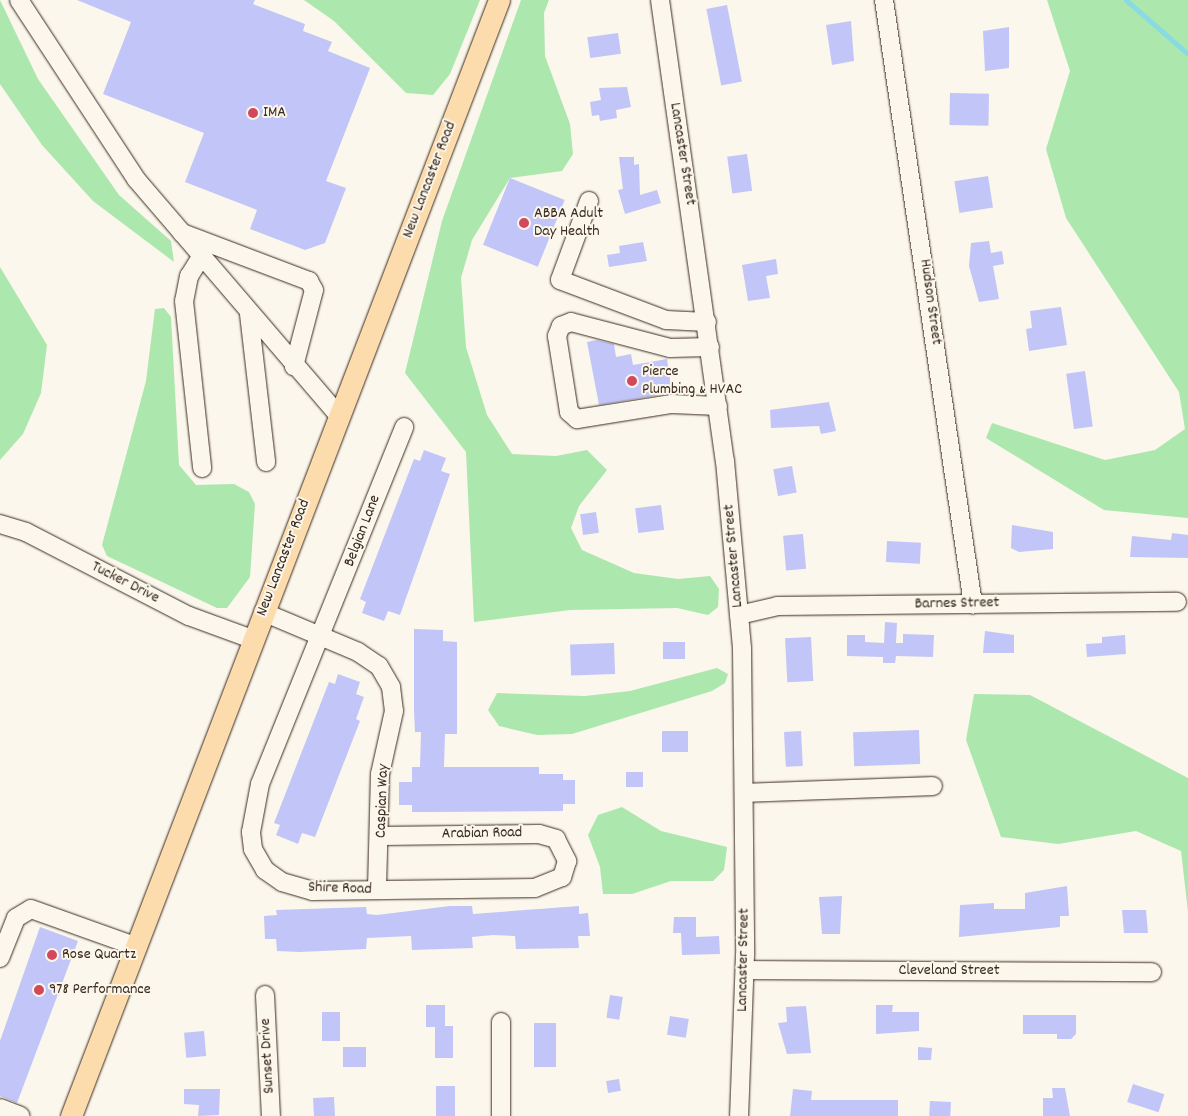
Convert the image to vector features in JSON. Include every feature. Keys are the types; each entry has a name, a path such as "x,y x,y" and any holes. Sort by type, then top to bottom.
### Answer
{"main road":[{"name":"New Lancaster Road","path":"71,1116 262,612 499,0"}],"street":[{"path":"19,0 111,146 249,314 339,416"},
{"name":"Lancaster Street","path":"660,0 718,406 739,616 744,793 745,970 739,1116"},
{"name":"Hudson Street","path":"884,0 973,604"},
{"path":"589,201 560,280 666,320 707,322"},
{"path":"181,233 309,281 314,290 294,366"},
{"path":"201,257 189,276 184,301 202,468"},
{"path":"249,314 266,462"},
{"path":"710,347 670,348 571,322 561,326 557,336 569,412 577,418 672,404 718,406"},
{"name":"Belgian Lane","path":"322,635 404,427"},
{"name":"Tucker Drive","path":"0,524 26,532 189,616 252,639"},
{"name":"Barnes Street","path":"739,616 762,607 1177,602"},
{"name":"Caspian Way","path":"262,612 322,635 379,666 391,687 394,711 380,774 382,836 377,890"},
{"name":"Shire Road","path":"322,635 260,784 250,832 253,849 265,870 282,882 313,892 535,888 562,877 567,861"},
{"path":"744,793 933,786"},
{"name":"Arabian Road","path":"382,836 539,834 556,839 567,861"},
{"path":"0,958 16,918 31,909 135,946"},
{"name":"Cleveland Street","path":"745,970 1152,972"},
{"name":"Sunset Drive","path":"265,995 271,1116"},
{"path":"501,1022 501,1116"},
{"path":"0,1108 21,1116"}],"green space":[{"path":"0,0 38,79 119,195 171,241 174,262 93,201 42,145 0,84"},
{"path":"304,0 480,0 450,74 433,95 406,93 334,21"},
{"path":"521,0 549,0 544,13 545,56 570,124 573,154 562,171 510,178 472,240 461,278 466,347 487,415 512,454 556,456 587,450 607,470 579,506 571,528 582,550 634,573 678,579 710,576 719,589 718,607 708,615 677,608 570,610 474,622 466,452 405,373 442,221"},
{"path":"1047,0 1188,0 1188,518 1104,510 986,438 992,423 1105,460 1155,450 1185,429 1179,392 1066,218 1046,149 1070,71"},
{"path":"0,267 47,345 41,393 23,434 0,460"},
{"path":"164,308 171,317 179,465 196,485 234,484 249,492 255,504 250,577 227,608 217,608 107,556 102,545 146,381 155,309"},
{"path":"717,668 728,674 725,683 712,691 572,734 537,735 499,726 488,710 497,693 585,696 630,691"},
{"path":"974,694 1030,695 1188,778 1188,912 1181,851 1136,831 1058,844 1001,837 966,740"},
{"path":"622,807 661,831 727,847 724,870 713,881 671,881 632,894 603,894 600,867 588,835 598,815"}],"building":[{"name":"IMA","path":"77,0 255,0 253,4 305,24 303,31 332,42 328,51 370,68 326,181 346,188 325,243 305,250 250,229 257,210 185,182 204,133 103,94 131,22"},
{"path":"727,5 742,82 721,86 706,9"},
{"path":"851,21 854,61 832,65 826,25"},
{"path":"1009,27 1009,68 985,71 983,31"},
{"path":"618,33 621,54 590,58 587,37"},
{"path":"627,87 631,107 616,110 617,118 600,121 599,115 592,116 590,102 601,100 599,88"},
{"path":"950,93 989,94 988,126 949,125"},
{"path":"747,154 752,191 732,193 727,157"},
{"path":"619,157 634,157 634,165 639,164 640,195 657,190 661,203 625,214 618,190 623,189"},
{"path":"988,176 993,208 959,213 954,181"},
{"name":"ABBA Adult Day Health","path":"510,178 565,200 538,267 483,245"},
{"path":"989,241 991,253 1002,251 1004,264 993,266 999,299 979,302 969,266 971,243"},
{"path":"643,242 647,261 609,267 607,255 620,253 619,246"},
{"path":"776,259 778,274 766,276 770,298 748,301 742,265"},
{"path":"1061,307 1067,345 1029,351 1026,329 1032,328 1030,311"},
{"name":"Pierce Plumbing & HVAC","path":"597,340 614,344 616,357 631,354 633,365 667,359 672,393 599,405 587,342"},
{"path":"1085,371 1093,426 1074,429 1066,374"},
{"path":"829,402 836,431 821,434 819,426 771,428 770,410"},
{"path":"424,450 446,458 441,471 450,474 400,615 388,611 384,621 362,613 366,602 360,599 414,459 420,461"},
{"path":"792,466 797,493 778,496 773,469"},
{"path":"661,505 664,530 638,533 635,508"},
{"path":"596,512 599,533 583,535 580,514"},
{"path":"1012,525 1053,532 1053,549 1019,552 1011,548"},
{"path":"1172,533 1188,535 1188,558 1130,557 1132,536 1171,540"},
{"path":"803,534 806,569 786,571 783,536"},
{"path":"887,541 921,543 920,564 886,562"},
{"path":"885,622 897,623 896,643 903,643 903,634 934,635 933,657 896,656 895,663 883,663 883,657 847,656 847,635 865,635 865,642 884,643"},
{"path":"414,629 443,630 443,641 457,642 457,734 445,734 444,767 539,767 539,774 563,774 563,780 575,780 575,804 563,804 563,811 432,812 412,812 412,805 399,805 399,782 412,782 412,767 420,767 421,732 415,732 414,711"},
{"path":"985,631 1014,635 1014,653 983,653"},
{"path":"1125,635 1126,654 1087,657 1086,644 1102,643 1102,637"},
{"path":"811,637 813,681 787,682 785,638"},
{"path":"663,642 685,642 685,659 663,659"},
{"path":"614,643 615,674 571,676 570,645"},
{"path":"338,674 360,682 356,694 364,697 356,719 360,721 315,837 302,833 298,844 276,835 280,825 274,823 329,682 335,684"},
{"path":"919,730 920,764 854,766 853,732"},
{"path":"662,731 688,731 688,752 662,752"},
{"path":"801,731 803,766 786,767 784,732"},
{"path":"626,772 643,772 643,787 626,787"},
{"path":"1067,886 1069,916 1060,916 1060,927 959,937 960,905 994,903 994,909 1025,909 1025,893"},
{"path":"842,896 840,934 822,934 819,897"},
{"path":"450,906 472,906 473,914 579,906 579,914 588,913 590,936 578,936 579,948 516,949 515,936 493,935 472,937 473,948 412,950 411,936 367,938 366,949 299,952 277,951 276,939 265,939 264,916 277,915 276,910 366,907 367,914 377,915"},
{"path":"1122,910 1146,910 1148,933 1124,933"},
{"path":"674,917 696,917 696,937 719,936 720,954 682,955 681,933 673,933"},
{"path":"40,927 78,941 17,1103 0,1096 0,1041"},
{"path":"610,995 623,997 619,1020 606,1018"},
{"path":"426,1005 445,1005 445,1026 453,1026 453,1058 435,1058 435,1027 426,1027"},
{"path":"876,1005 893,1005 892,1012 919,1012 919,1031 876,1034"},
{"path":"806,1006 811,1053 787,1054 778,1023 787,1022 786,1007"},
{"path":"322,1012 340,1012 340,1041 322,1041"},
{"path":"1023,1015 1076,1015 1076,1034 1071,1039 1057,1039 1057,1034 1023,1034"},
{"path":"670,1016 689,1019 686,1038 667,1035"},
{"path":"534,1023 556,1023 556,1067 534,1067"},
{"path":"204,1031 206,1056 186,1058 184,1033"},
{"path":"343,1047 366,1047 366,1067 343,1067"},
{"path":"918,1047 932,1048 931,1060 918,1060"},
{"path":"619,1079 621,1091 608,1093 606,1081"},
{"path":"1133,1084 1164,1094 1159,1112 1127,1102"},
{"path":"436,1086 455,1086 455,1116 436,1116"},
{"path":"1052,1088 1065,1088 1070,1116 1043,1116 1043,1098 1053,1098"},
{"path":"184,1089 220,1089 219,1115 198,1116 199,1105 184,1104"},
{"path":"793,1089 812,1091 811,1100 898,1100 898,1116 790,1116"},
{"path":"334,1097 335,1116 314,1116 313,1098"},
{"path":"930,1101 951,1102 950,1116 929,1116"}],"waterway":[{"path":"1126,0 1188,54"}],"place":[{"name":"IMA","path":"253,113"},
{"name":"ABBA Adult Day Health","path":"524,223"},
{"name":"Pierce Plumbing & HVAC","path":"632,381"},
{"name":"Rose Quartz","path":"52,955"},
{"name":"978 Performance","path":"39,990"}]}
